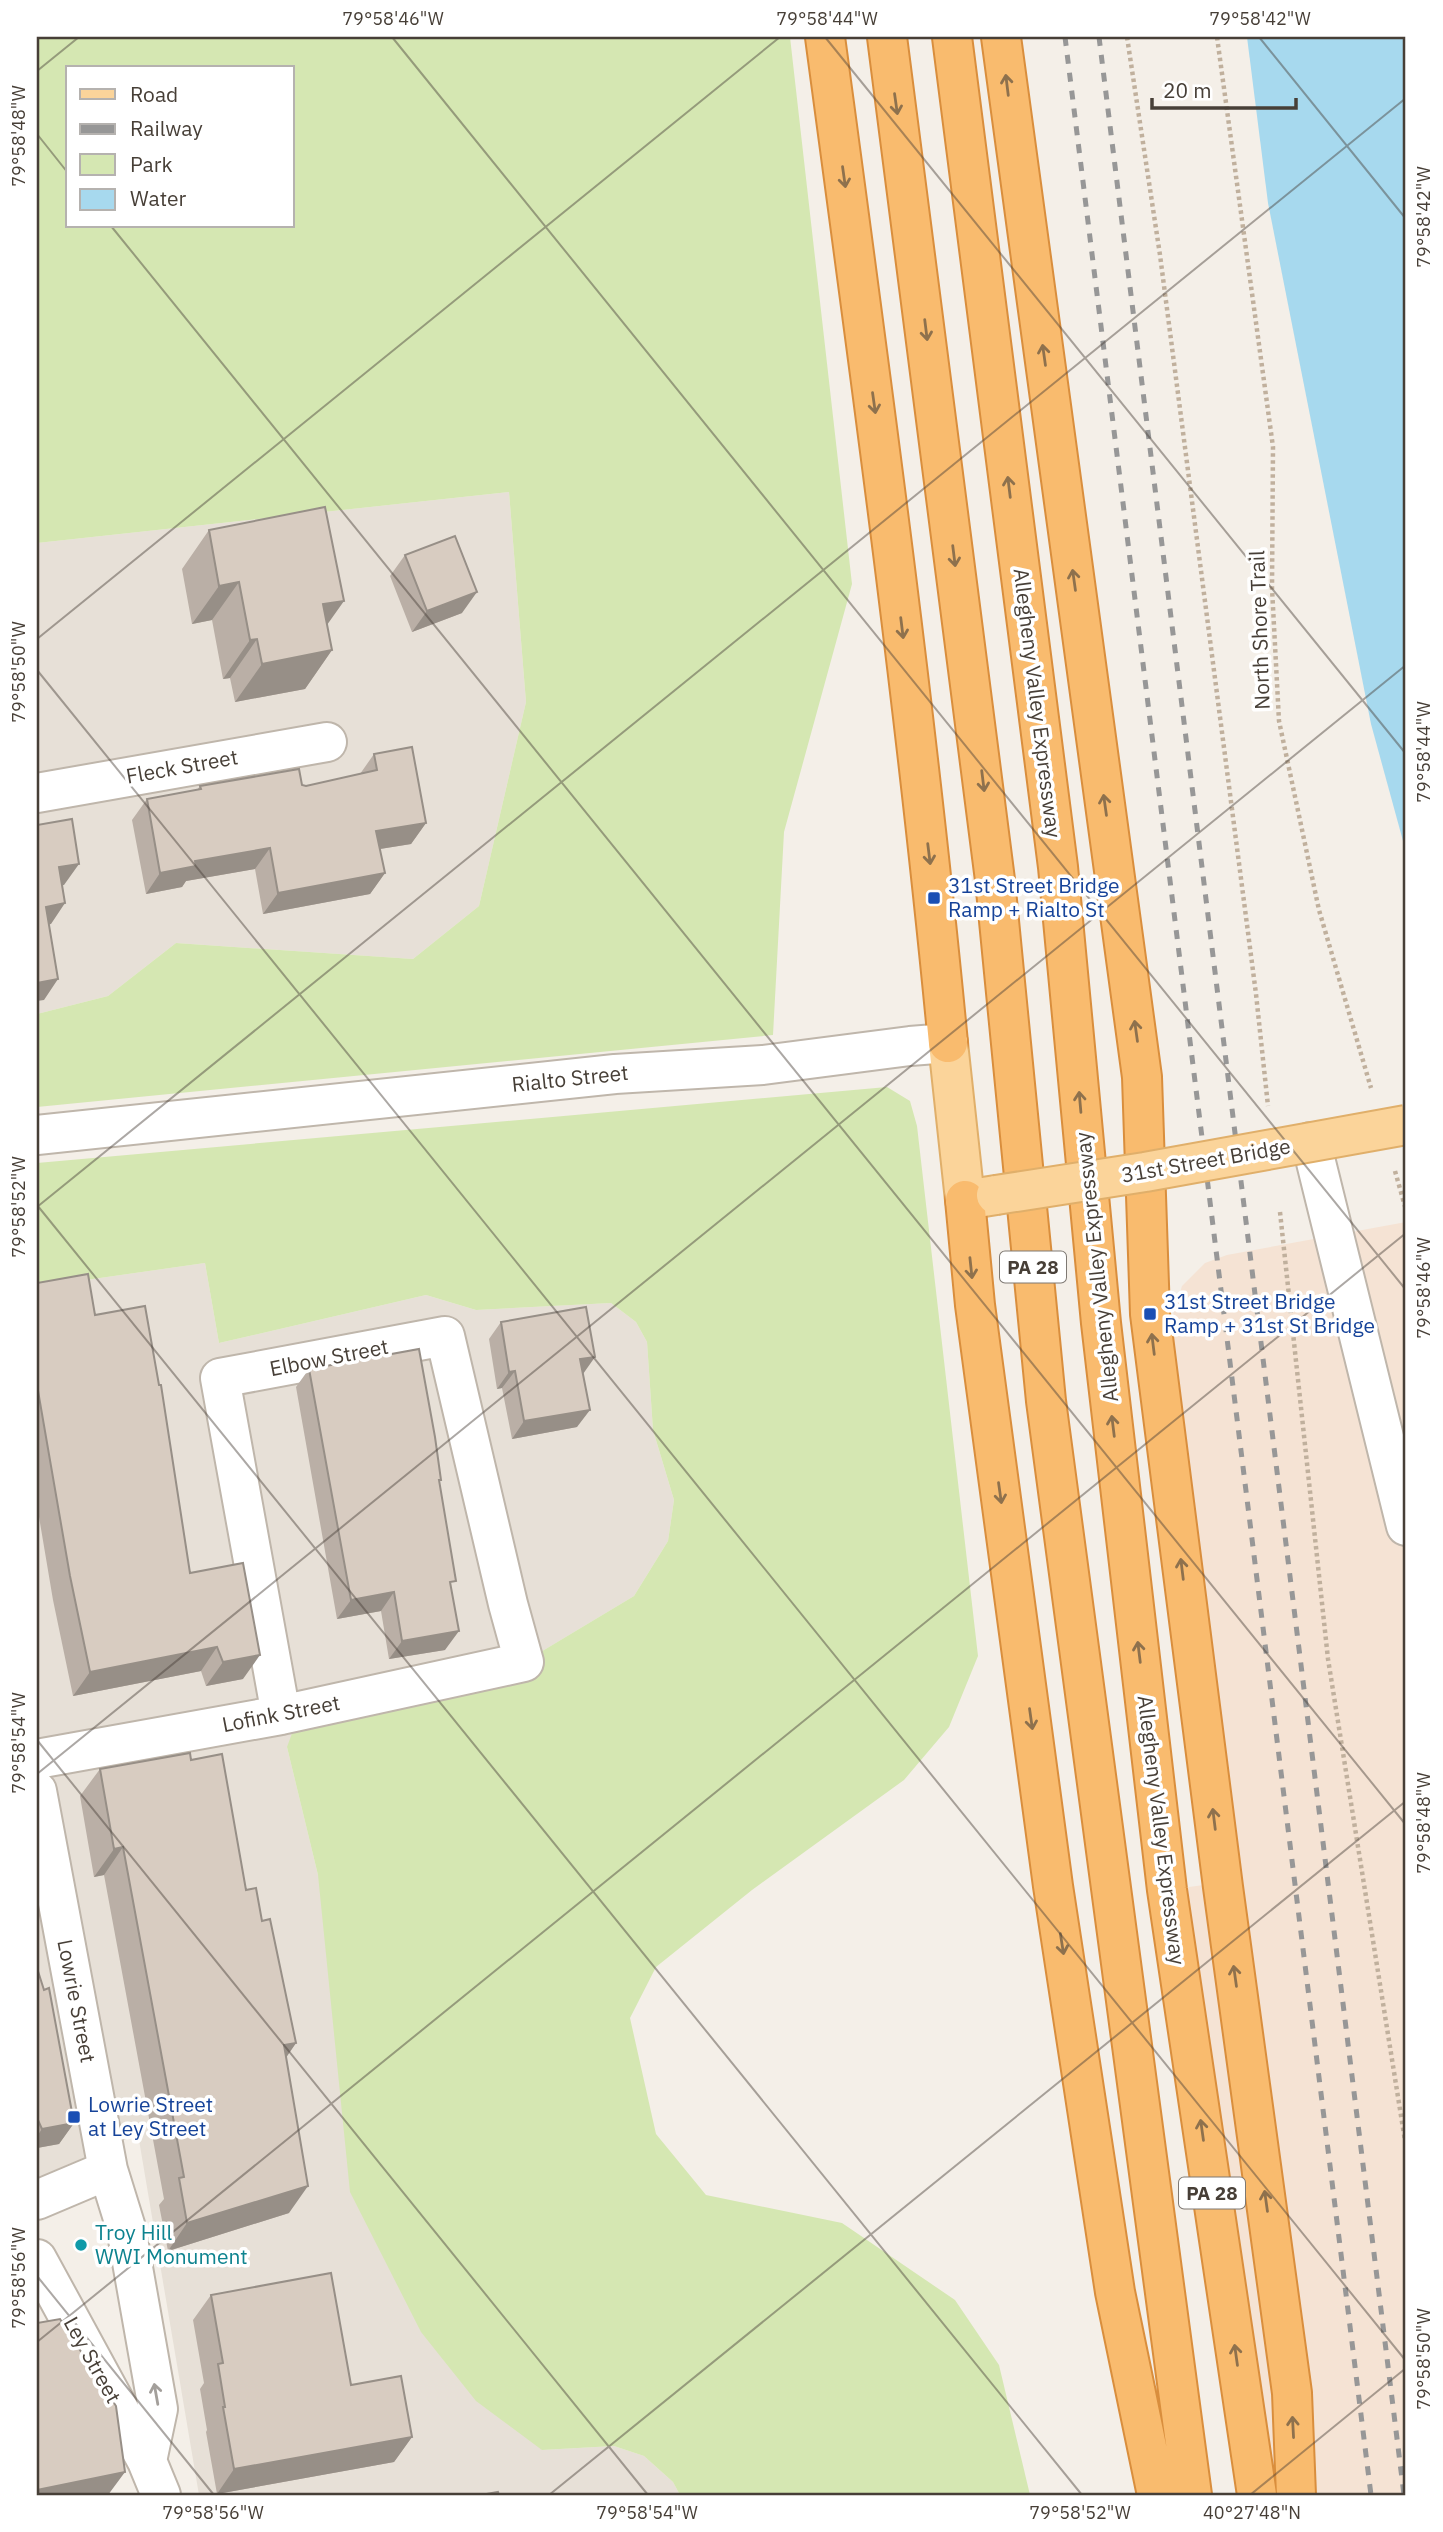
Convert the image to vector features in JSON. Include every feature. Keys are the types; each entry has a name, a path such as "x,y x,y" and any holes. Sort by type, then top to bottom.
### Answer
{"highway":[{"path":"825,37 888,509 934,898 948,1044"},
{"name":"PA 28","path":"887,37 995,880 1046,1401 1192,2495"},
{"name":"Allegheny Valley Expressway","path":"952,37 1058,867 1101,1323 1167,1890 1256,2495"},
{"path":"1001,37 1142,1077 1150,1314 1223,1887 1292,2393 1296,2495"},
{"path":"980,1197 975,1305 1055,1899 1115,2292 1157,2495"}],"main road":[{"path":"948,1044 980,1197"},
{"name":"31st Street Bridge","path":"980,1197 1145,1172 1311,1142 1399,1142"}],"street":[{"name":"Fleck Street","path":"37,793 327,742"},
{"name":"Rialto Street","path":"37,1135 615,1074 764,1065 909,1046 948,1044"},
{"path":"1311,1142 1401,1481 1406,1526"},
{"name":"Elbow Street","path":"281,1715 220,1378 445,1336 524,1662"},
{"name":"Lofink Street","path":"37,1759 281,1715 524,1662"},
{"name":"Lowrie Street","path":"37,1791 108,2170 126,2228 158,2409 154,2478"},
{"path":"37,2200 108,2170"},
{"name":"Ley Street","path":"37,2259 154,2478"}],"path":[{"path":"1127,37 1162,268 1270,1119"},
{"name":"North Shore Trail","path":"1217,37 1273,447 1272,588 1279,721 1319,910 1372,1093"},
{"path":"1399,1142 1406,1210"},
{"path":"1279,1202 1328,1660 1406,2147"}],"shaded area":[{"path":"509,492 526,702 479,906 413,959 176,943 108,996 37,1014 37,543"},
{"path":"1406,1222 1406,2495 1257,2495 1167,1890 1240,1880 1171,1321 1182,1286 1205,1263 1227,1255"},
{"path":"205,1263 219,1343 426,1295 476,1310 611,1303 636,1322 647,1342 653,1430 674,1500 668,1541 634,1596 524,1662 287,1747 318,1875 542,2450 614,2446 644,2456 673,2482 680,2495 199,2495 138,2134 37,2178 37,1287"}],"green space":[{"path":"37,37 790,37 852,584 784,832 773,1035 37,1107 37,1014 108,996 176,943 413,959 479,906 526,702 509,492 37,543"},
{"path":"887,1087 910,1101 917,1126 978,1656 949,1727 904,1780 752,1890 656,1967 630,2018 656,2134 706,2195 842,2223 955,2300 999,2365 1030,2495 680,2495 673,2482 644,2456 614,2446 542,2450 476,2401 421,2332 350,2192 318,1875 287,1747 301,1709 524,1662 634,1596 668,1541 674,1500 653,1430 647,1342 636,1322 611,1303 476,1310 426,1295 219,1343 205,1263 37,1287 37,1163"}],"water":[{"path":"1247,37 1406,37 1406,852 1371,724 1268,203"}],"building":[{"path":"325,507 344,601 323,604 332,650 262,664 257,639 250,640 239,582 219,586 209,530"},
{"path":"455,536 477,592 427,611 405,555"},
{"path":"412,747 426,823 376,831 385,873 278,893 270,848 195,861 196,866 160,873 147,799 201,789 200,786 299,769 302,785 306,786 377,770 374,754"},
{"path":"72,819 79,864 59,867 65,903 46,907 58,979 37,983 37,825"},
{"path":"88,1274 95,1315 145,1306 161,1385 190,1573 243,1563 260,1655 223,1662 217,1647 90,1672 70,1576 37,1385 37,1283"},
{"path":"586,1307 595,1357 580,1359 590,1410 524,1421 515,1371 509,1372 501,1322"},
{"path":"419,1349 456,1581 450,1582 459,1631 402,1641 394,1592 351,1600 309,1369"},
{"path":"190,1753 191,1760 222,1754 246,1890 256,1888 262,1921 270,1919 296,2043 284,2045 308,2186 187,2223 179,2178 184,2177 123,1847 114,1849 100,1769"},
{"path":"37,1968 44,1990 49,1988 74,2123 42,2129 37,2118"},
{"path":"331,2273 351,2385 401,2376 412,2437 234,2469 218,2364 223,2363 211,2295"},
{"path":"60,2319 116,2406 125,2472 37,2490 37,2323"}],"railway":[{"path":"1065,37 1371,2495"},
{"path":"1099,37 1404,2495"}],"place":[{"name":"31st Street Bridge Ramp + Rialto St","path":"934,898"},
{"name":"31st Street Bridge Ramp + 31st St Bridge","path":"1150,1314"},
{"name":"Lowrie Street at Ley Street","path":"74,2117"},
{"name":"Troy Hill WWI Monument","path":"81,2245"}]}
